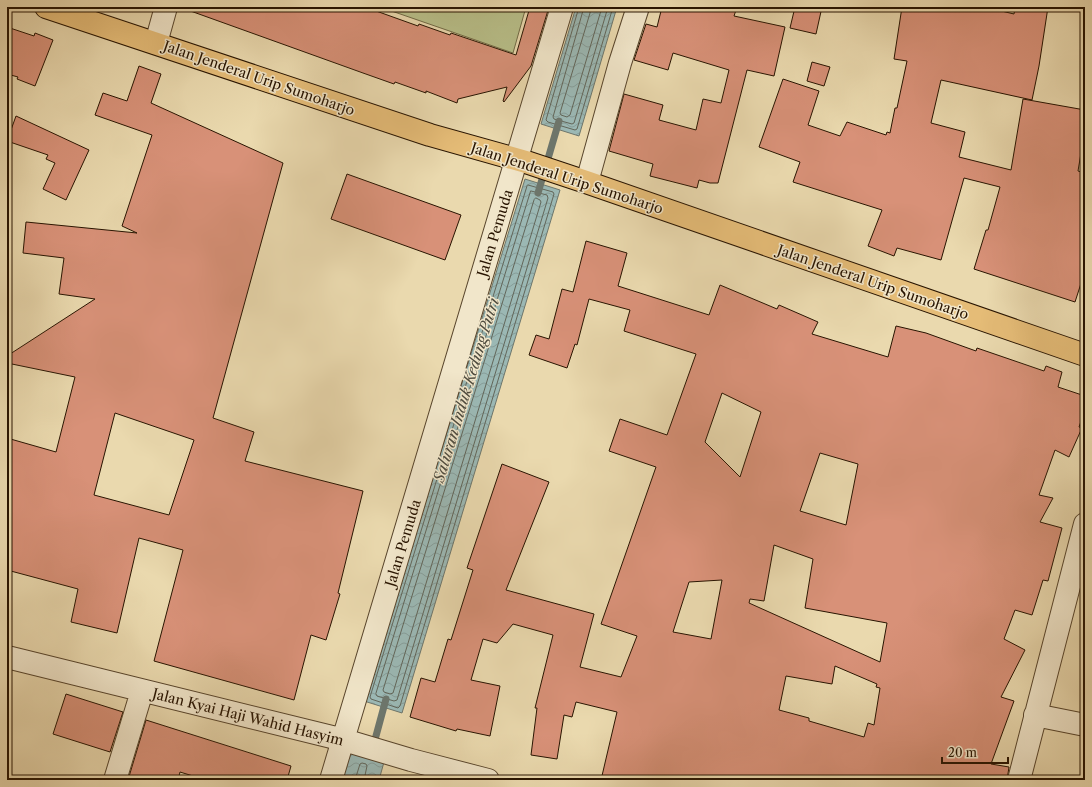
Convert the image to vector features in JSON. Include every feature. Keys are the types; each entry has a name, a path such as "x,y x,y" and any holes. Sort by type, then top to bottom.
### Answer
{"main road":[{"name":"Jalan Jenderal Urip Sumoharjo","path":"46,7 430,135 522,161 586,182 1085,355"}],"street":[{"path":"156,43 166,7"},
{"name":"Jalan Pemuda","path":"331,780 522,161 562,7"},
{"path":"586,182 620,63 638,7"},
{"path":"1019,780 1085,524"},
{"name":"Jalan Kyai Haji Wahid Hasyim","path":"7,657 344,740 411,760 488,780"},
{"path":"115,780 142,691"},
{"path":"1035,715 1085,725"}],"green space":[{"path":"380,7 526,7 513,53"}],"water":[{"path":"576,7 617,7 579,136 541,124"},
{"path":"525,179 560,190 402,713 364,701"},
{"path":"350,743 386,755 379,780 340,780"}],"building":[{"path":"185,7 365,7 418,26 419,24 450,35 451,33 516,55 530,7 549,7 531,66 504,102 507,87 458,99 457,103 426,91 426,93 395,82 394,84 185,9"},
{"path":"662,7 737,7 734,16 785,27 774,76 747,70 718,183 710,183 699,180 697,188 650,176 653,164 609,151 624,94 663,105 659,120 696,130 703,99 721,103 729,70 673,53 668,70 634,60 646,24 657,27"},
{"path":"795,7 822,7 816,34 790,28"},
{"path":"902,7 985,7 1014,14 1015,7 1048,7 1032,100 941,80 931,123 965,132 959,157 1011,170 1023,99 1085,110 1085,129 1078,171 1085,173 1085,271 1075,302 974,269 986,230 988,230 1000,187 964,178 941,260 897,248 894,256 868,246 882,210 793,182 800,162 759,147 783,79 819,91 808,125 840,136 847,122 886,135 887,132 890,133 907,61 894,59"},
{"path":"7,27 34,36 35,33 53,40 35,86 17,79 18,77 7,74"},
{"path":"812,62 830,67 824,86 807,81"},
{"path":"139,66 161,74 151,103 283,163 213,418 254,432 245,461 363,491 338,593 340,594 326,640 311,635 294,700 154,661 183,550 139,538 117,633 71,622 78,589 7,570 7,493 11,477 7,476 7,438 56,452 75,377 7,363 7,356 95,299 59,294 64,258 23,253 26,222 137,233 122,226 152,135 95,115 103,93 127,101","holes":["115,413 194,440 169,515 94,495"]},
{"path":"16,116 89,150 66,200 43,189 55,163 46,159 48,155 7,141"},
{"path":"347,174 461,215 445,260 331,219"},
{"path":"586,241 627,253 618,286 709,315 720,285 777,309 779,305 818,322 812,334 888,357 896,326 926,333 976,351 977,348 1044,371 1046,366 1062,372 1058,387 1085,396 1085,410 1079,427 1082,428 1069,457 1055,450 1039,495 1053,498 1040,522 1062,528 1048,581 1043,580 1032,615 1015,610 1004,639 1025,650 1001,697 1014,701 991,764 1009,767 1007,780 601,780 617,712 576,702 572,717 564,715 557,759 531,755 537,708 535,708 553,635 513,624 497,643 483,639 471,680 500,686 490,736 457,729 456,731 410,717 421,678 435,682 448,639 451,640 473,570 467,568 502,464 549,482 506,590 594,614 580,667 621,677 637,636 601,624 656,467 609,451 620,419 667,435 696,354 624,331 630,310 589,299 577,345 575,344 567,368 529,355 536,335 549,339 562,289 573,292","holes":["722,393 761,412 740,477 705,442","820,453 858,464 846,525 800,511","774,545 813,559 805,608 887,623 880,662 749,603 750,599 764,601","722,580 711,639 673,632 689,582","835,666 877,684 876,687 880,688 874,725 868,723 864,737 809,721 809,718 779,710 786,676 832,684"]},
{"path":"66,694 123,712 110,752 53,734"},
{"path":"146,720 291,766 287,780 206,780 180,772 178,780 128,780"}],"waterway":[{"name":"Saluran Induk Kedung Putri","path":"538,193 559,121"},
{"name":"Saluran Induk Kedung Putri","path":"373,747 386,699"}]}
